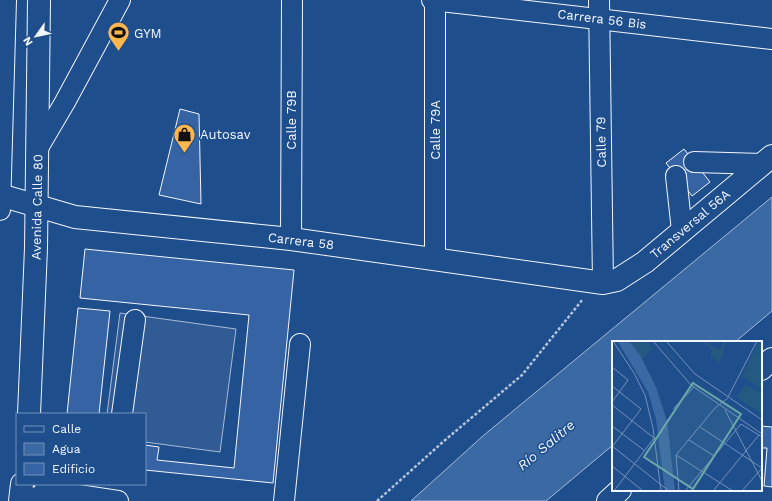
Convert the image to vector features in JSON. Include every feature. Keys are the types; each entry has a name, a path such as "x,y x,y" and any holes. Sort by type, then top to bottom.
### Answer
{"main road":[{"name":"Avenida Calle 80","path":"29,413 37,206 39,0"},
{"name":"Transversal 56A","path":"603,283 617,280 628,273 682,231 768,160"},
{"name":"Carrera 58","path":"0,195 76,217 291,239 603,283"},
{"path":"762,368 772,359"},
{"path":"20,501 22,485"},
{"path":"608,501 619,491"}],"street":[{"path":"0,210 6,0"},
{"path":"38,148 120,0"},
{"name":"Calle 79B","path":"291,239 292,0"},
{"name":"Carrera 56 Bis","path":"434,0 599,9 772,39"},
{"name":"Calle 79A","path":"434,0 435,260"},
{"name":"Calle 79","path":"599,9 603,283"},
{"path":"694,162 768,160"},
{"path":"676,176 682,231"},
{"path":"122,413 135,320"},
{"path":"284,501 300,344"},
{"path":"20,501 51,488 114,495"}],"path":[{"path":"377,501 444,441 522,375 584,298"}],"shaded area":[{"path":"120,313 236,329 220,452 146,442 146,413 107,413"}],"water":[{"name":"Río Salitre","path":"772,197 772,311 736,341 612,341 612,446 546,501 411,501 484,435"}],"building":[{"name":"Autosav","path":"180,109 199,114 201,204 159,195"},
{"path":"684,149 710,182 692,196 666,163"},
{"path":"85,249 294,270 273,483 146,470 146,445 159,447 157,460 234,468 249,315 80,298"},
{"path":"78,308 110,311 99,413 67,413"},
{"path":"762,426 772,427 772,487 764,486 767,448 762,448"}],"place":[{"name":"GYM","path":"119,52"},
{"name":"Autosav","path":"185,154"}]}
